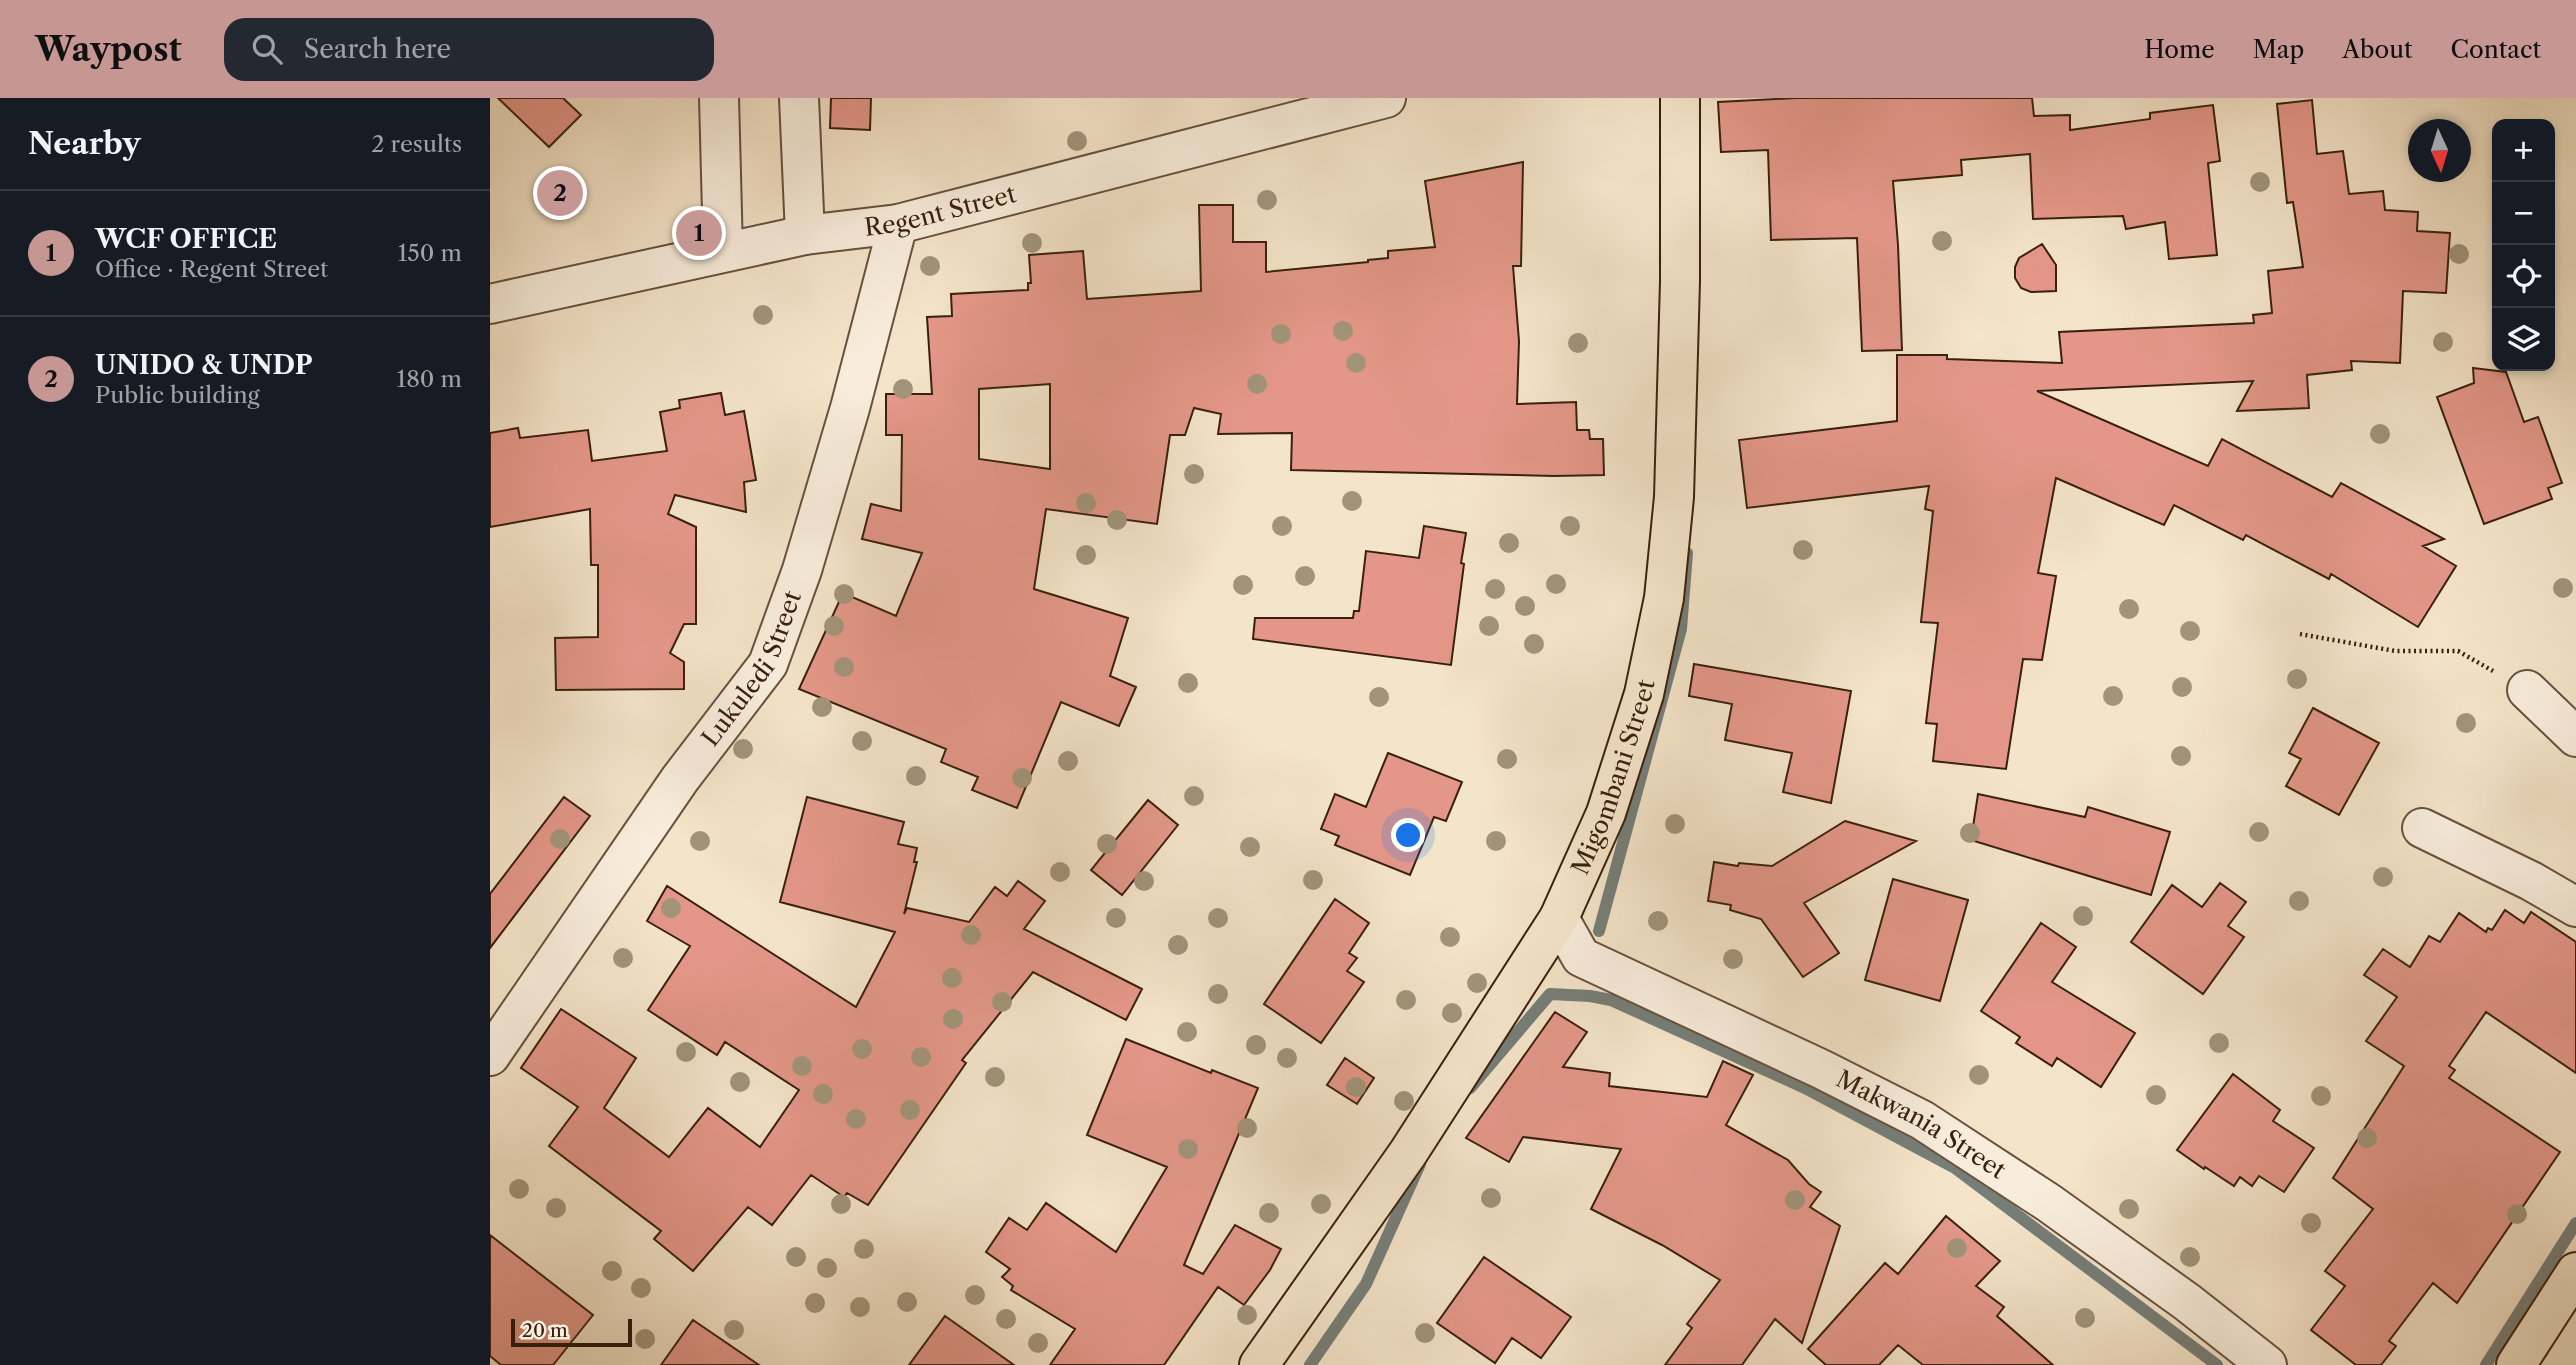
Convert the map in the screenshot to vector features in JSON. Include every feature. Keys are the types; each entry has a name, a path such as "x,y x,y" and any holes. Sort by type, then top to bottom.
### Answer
{"main road":[{"name":"Migombani Street","path":"1259,1365 1408,1153 1559,918 1606,813 1644,694 1664,598 1674,497 1680,281 1680,98"},
{"path":"2516,1365 2576,1272"}],"street":[{"path":"719,98 723,251"},
{"path":"799,98 805,235"},
{"name":"Regent Street","path":"490,304 723,251 805,235 898,224 1386,98"},
{"name":"Lukuledi Street","path":"490,1056 680,779 768,664 802,570 850,408 898,224"},
{"path":"2527,690 2576,737"},
{"path":"2422,828 2531,881 2576,907"},
{"name":"Makwania Street","path":"1559,918 1581,957 1809,1063 1922,1120 2049,1203 2187,1302 2267,1365"}],"path":[{"path":"2300,634 2395,651 2458,651 2527,690"}],"building":[{"path":"498,98 563,98 581,115 549,147"},
{"path":"831,98 871,98 870,130 830,128"},
{"path":"1796,98 2032,98 2034,116 2070,115 2070,130 2150,119 2150,113 2213,105 2220,161 2208,163 2217,255 2169,259 2165,222 2126,229 2123,216 2033,219 2030,154 1961,160 1962,175 1893,181 1902,350 1862,351 1857,238 1771,240 1768,150 1721,152 1718,102"},
{"path":"2312,100 2317,154 2343,151 2349,194 2383,191 2385,210 2418,212 2417,231 2450,233 2446,293 2403,291 2400,363 2351,361 2352,370 2307,375 2309,408 2237,411 2253,381 2037,391 2208,466 2222,439 2332,497 2341,483 2444,539 2423,546 2456,566 2418,627 2331,574 2329,579 2246,535 2243,540 2174,505 2164,525 2056,478 2038,573 2056,576 2042,660 2023,659 2006,769 1933,761 1937,724 1926,723 1938,623 1921,622 1933,511 1925,509 1929,486 1747,508 1739,440 1897,421 1897,355 1947,355 1947,359 2062,363 2059,332 2254,323 2253,315 2272,313 2268,271 2303,267 2293,202 2287,203 2277,104"},
{"path":"1523,162 1521,266 1513,266 1519,341 1517,404 1576,402 1577,430 1589,430 1590,439 1603,439 1604,475 1291,470 1292,433 1218,434 1221,414 1194,408 1185,435 1170,435 1157,524 1046,509 1034,589 1128,618 1110,676 1136,687 1119,726 1061,702 1017,808 972,790 978,777 941,762 946,749 799,689 843,593 896,616 922,553 862,539 871,504 901,511 902,435 886,435 886,394 932,394 927,317 952,316 951,294 1028,290 1028,283 1031,283 1029,255 1083,251 1087,299 1201,291 1199,205 1233,205 1233,242 1266,242 1266,272 1368,262 1388,258 1388,251 1435,247 1425,181","holes":["1050,384 1050,469 979,459 979,389"]},
{"path":"2042,244 2056,265 2056,291 2031,292 2021,288 2015,278 2015,267 2019,258"},
{"path":"2473,368 2506,372 2524,422 2538,417 2562,483 2548,488 2552,499 2484,524 2437,397 2474,383"},
{"path":"721,393 725,415 744,411 756,480 744,482 746,512 675,495 668,514 696,527 696,624 684,624 670,653 684,662 684,689 556,690 555,638 598,637 598,565 591,565 590,509 490,527 490,433 518,428 520,438 588,430 592,461 667,451 660,412 680,408 679,400"},
{"path":"1424,526 1466,533 1451,665 1253,639 1255,618 1353,618 1354,611 1359,611 1366,551 1419,558"},
{"path":"1694,664 1851,691 1831,803 1783,792 1792,753 1725,740 1732,704 1689,696"},
{"path":"2313,708 2379,743 2339,815 2286,786 2301,759 2289,753"},
{"path":"1388,753 1462,782 1446,821 1434,817 1410,875 1335,845 1339,836 1321,829 1335,794 1366,807"},
{"path":"1978,794 2085,817 2088,807 2170,832 2151,895 1971,840"},
{"path":"564,797 590,816 490,948 490,894"},
{"path":"807,797 904,822 898,844 917,848 914,862 917,862 904,914 907,908 969,922 995,887 1007,896 1018,881 1045,901 1024,929 1142,989 1126,1020 1033,972 962,1060 966,1063 868,1205 847,1193 844,1197 811,1175 772,1225 748,1207 693,1271 654,1239 661,1231 549,1146 578,1107 521,1068 561,1009 636,1058 604,1108 669,1157 708,1108 760,1147 799,1090 725,1042 717,1055 648,1010 690,946 647,921 667,886 856,1007 895,932 780,902"},
{"path":"1148,800 1178,825 1122,895 1091,870"},
{"path":"1845,821 1916,841 1804,903 1839,953 1803,977 1761,919 1730,910 1731,905 1708,901 1714,862 1738,866 1739,863 1772,866"},
{"path":"1893,879 1968,900 1940,1001 1865,980"},
{"path":"2220,883 2246,902 2228,926 2244,937 2203,994 2131,942 2172,885 2202,907"},
{"path":"1335,899 1369,923 1349,953 1357,958 1347,971 1364,982 1321,1043 1264,1004"},
{"path":"2505,910 2524,923 2531,912 2576,942 2576,1073 2486,1012 2449,1066 2455,1070 2449,1078 2560,1152 2457,1303 2433,1283 2389,1341 2396,1346 2381,1365 2356,1365 2311,1330 2345,1286 2325,1271 2373,1209 2333,1178 2404,1066 2366,1041 2397,997 2364,975 2383,949 2410,967 2429,936 2440,942 2459,913 2486,932 2488,928 2492,930"},
{"path":"2041,923 2076,947 2052,982 2135,1033 2101,1087 2057,1058 2052,1066 2016,1043 2020,1037 1981,1011"},
{"path":"1555,1012 1587,1032 1563,1067 1610,1073 1609,1086 1707,1097 1723,1061 1753,1075 1726,1125 1788,1160 1809,1184 1821,1192 1810,1207 1840,1226 1802,1343 1775,1319 1742,1365 1665,1365 1692,1328 1687,1324 1720,1280 1662,1245 1591,1209 1621,1149 1523,1137 1509,1162 1466,1138"},
{"path":"1126,1039 1211,1073 1212,1070 1258,1088 1184,1265 1203,1274 1235,1225 1281,1249 1270,1270 1244,1305 1218,1287 1164,1365 1050,1365 1075,1329 1011,1290 1013,1286 1002,1277 1010,1269 986,1252 1009,1218 1027,1230 1046,1203 1116,1252 1167,1167 1087,1135"},
{"path":"1345,1058 1374,1078 1357,1104 1327,1085"},
{"path":"2233,1074 2280,1110 2273,1121 2314,1148 2284,1192 2259,1176 2252,1186 2240,1177 2234,1186 2177,1150"},
{"path":"1946,1216 2000,1261 1976,1286 2004,1307 1997,1316 2053,1365 1923,1365 1898,1345 1879,1365 1826,1365 1808,1349 1885,1263 1898,1274"},
{"path":"490,1235 593,1315 553,1365 501,1365 490,1356"},
{"path":"1484,1257 1571,1317 1541,1358 1512,1338 1495,1363 1437,1323"},
{"path":"945,1316 1014,1365 909,1365"},
{"path":"693,1320 759,1365 661,1365"}],"waterway":[{"path":"1599,931 1681,629 1687,553"},
{"path":"1470,1088 1550,994 1611,1000 1805,1088 1955,1168 2217,1365"},
{"path":"1310,1365 1366,1284 1420,1164"},
{"path":"2486,1365 2576,1223"}],"place":[{"name":"UNIDO & UNDP","path":"560,193"},
{"name":"WCF OFFICE","path":"699,233"}]}
